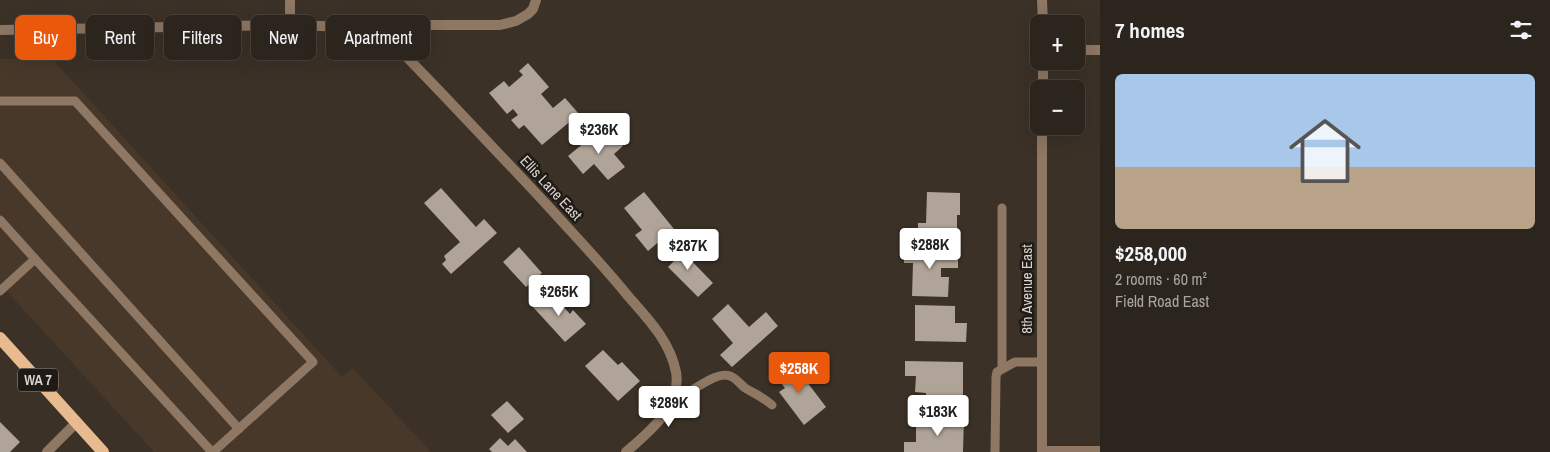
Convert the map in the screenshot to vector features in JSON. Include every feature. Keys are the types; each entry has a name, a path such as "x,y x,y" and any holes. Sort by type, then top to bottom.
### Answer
{"main road":[{"name":"WA 7","path":"0,338 103,452"}],"street":[{"path":"290,0 290,15"},
{"path":"430,25 500,25 522,18 533,9 536,0"},
{"path":"1042,0 1043,15"},
{"path":"0,30 251,26"},
{"path":"1085,50 1100,50"},
{"name":"Ellis Lane East","path":"409,60 603,265 651,323 665,343 676,372 676,384 672,399"},
{"name":"8th Avenue East","path":"1042,135 1042,452"},
{"path":"626,452 650,431 664,415 672,399"},
{"path":"47,452 77,422"},
{"path":"1042,452 1100,451"}],"lane":[{"path":"0,101 75,101 313,362 213,452 0,220"},
{"path":"0,163 239,429"},
{"path":"1002,208 1002,368"},
{"path":"0,291 35,259"},
{"path":"995,452 997,372 1015,362 1042,362"},
{"path":"672,399 682,397 723,374 732,376 743,386 762,396 772,405"}],"shaded area":[{"path":"0,59 53,60 342,377 353,368 431,452 154,452 0,284"}],"building":[{"path":"528,63 549,87 541,94 553,108 565,98 579,114 542,145 524,125 519,129 511,120 518,115 513,109 507,114 489,93 504,81 509,87 523,75 519,71"},
{"path":"611,131 623,146 614,154 625,167 608,180 594,164 583,174 568,156 596,133 601,139"},
{"path":"441,188 476,227 484,219 497,233 451,274 442,264 446,260 444,256 460,242 424,203"},
{"path":"644,192 674,229 648,251 635,235 642,230 624,208"},
{"path":"927,192 960,193 960,215 957,215 957,241 918,239 918,223 926,223"},
{"path":"671,243 682,255 684,253 713,283 698,297 668,267 674,261 664,250"},
{"path":"904,244 913,244 913,248 958,249 958,268 941,268 941,277 949,277 948,297 912,296 913,263 904,263"},
{"path":"519,247 542,273 526,287 503,262"},
{"path":"550,292 570,314 573,310 586,324 565,342 533,307"},
{"path":"728,304 749,327 766,312 778,326 732,367 720,355 733,343 712,319"},
{"path":"915,305 955,306 955,323 967,323 966,342 915,341"},
{"path":"603,350 618,365 622,362 640,381 618,401 585,366"},
{"path":"791,361 826,407 804,425 779,392 785,388 774,374"},
{"path":"905,361 963,362 963,399 926,399 926,393 915,392 916,376 905,376"},
{"path":"507,401 524,419 508,433 491,415"},
{"path":"945,418 964,418 963,452 904,452 904,442 916,442 916,424 945,424"},
{"path":"0,422 20,442 10,452 0,452"},
{"path":"500,438 508,446 515,439 527,452 492,452 489,449"}]}
